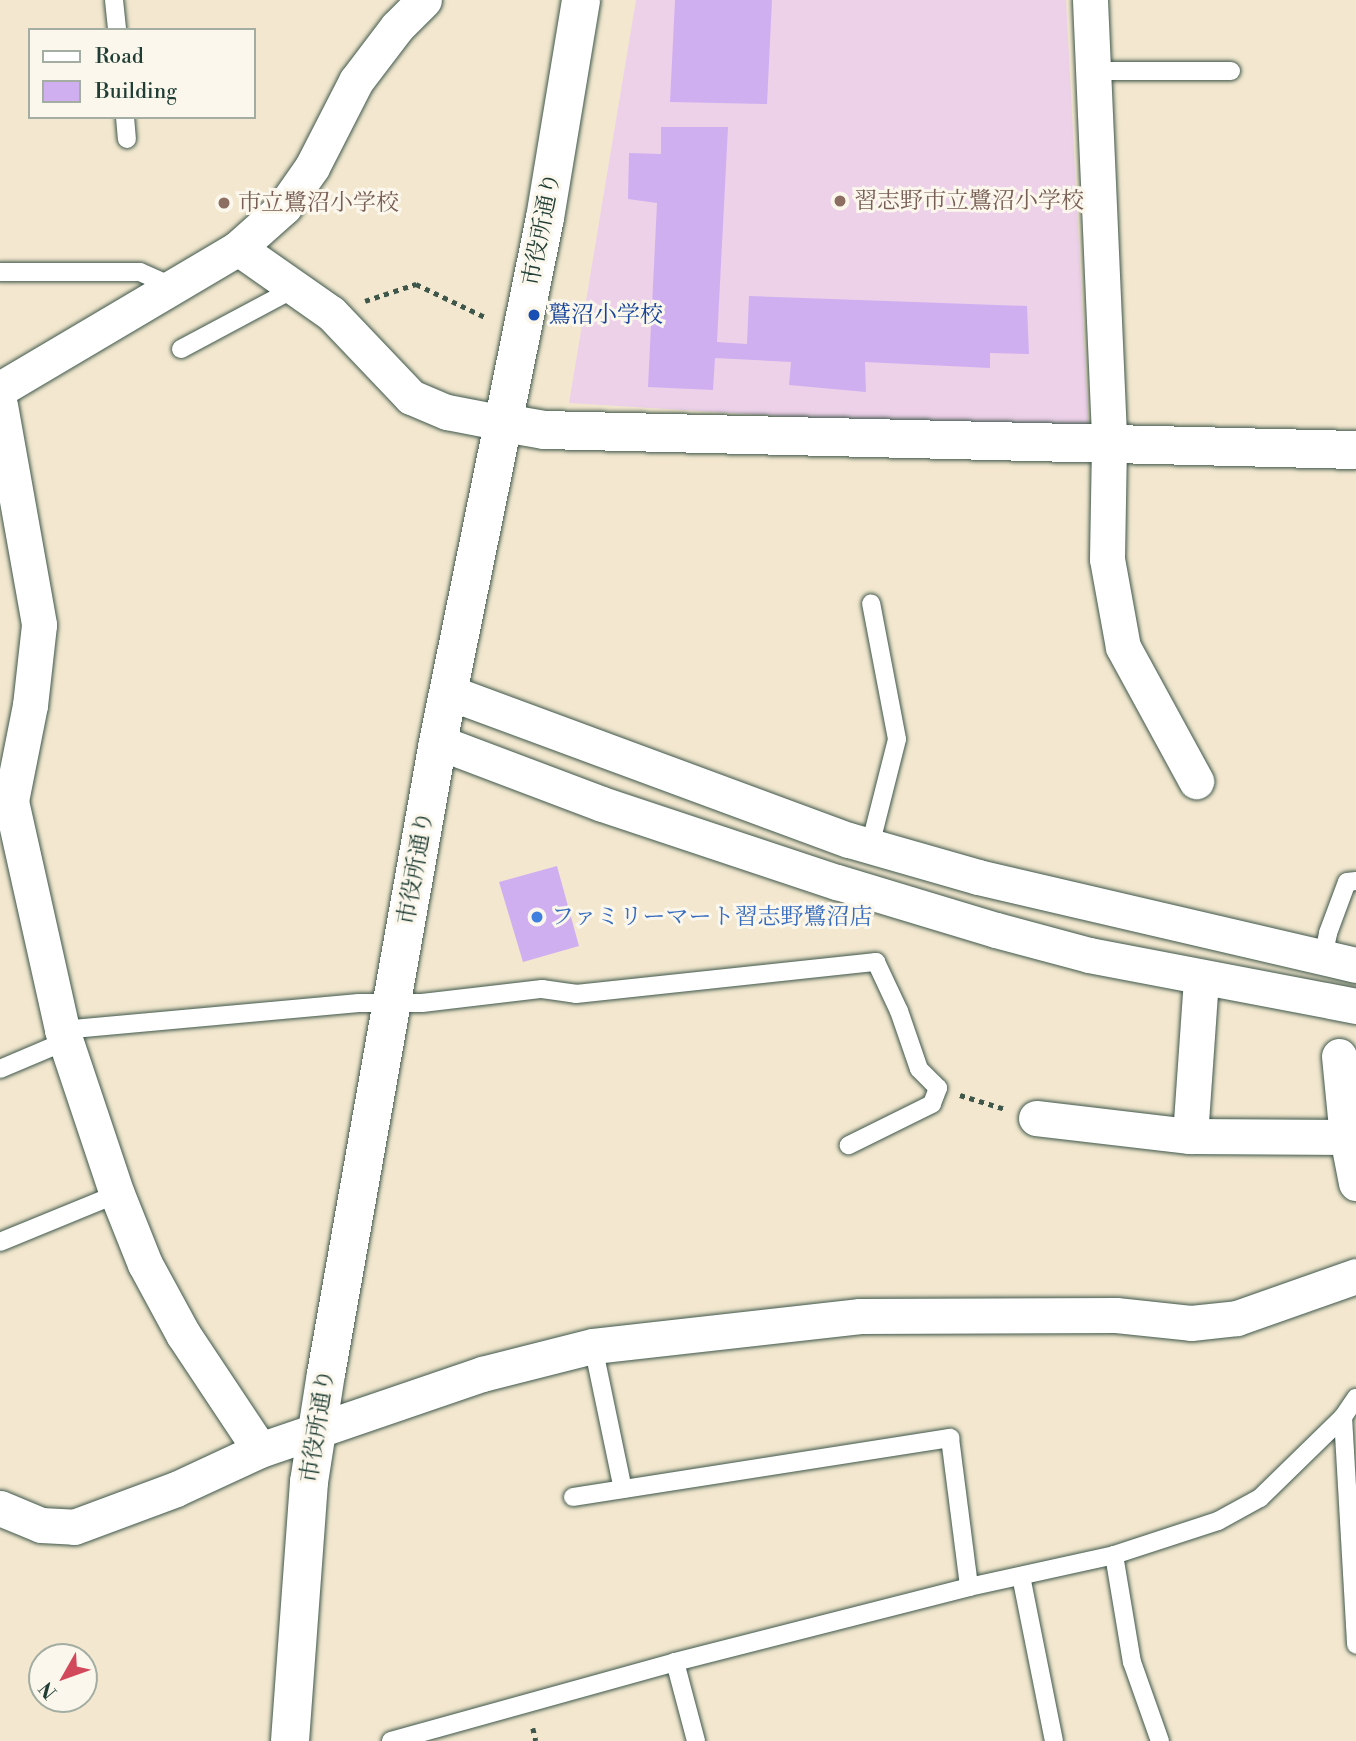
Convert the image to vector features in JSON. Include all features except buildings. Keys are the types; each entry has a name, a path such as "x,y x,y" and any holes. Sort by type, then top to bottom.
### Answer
{"street":[{"path":"0,388 238,248 284,207 312,167 356,81 397,27 424,0"},
{"name":"市役所通り","path":"290,1741 309,1482 316,1432 438,742 545,218 581,0"},
{"path":"1090,0 1109,443 1107,559 1123,647 1196,781"},
{"path":"238,248 331,313 411,397 447,412 544,430 1356,450"},
{"path":"0,405 39,625 30,705 6,804 64,1036 117,1194 145,1264 183,1334 260,1450"},
{"path":"448,692 513,718 870,846 978,877 1340,961"},
{"path":"438,742 602,804 850,886 1088,955 1356,1006"},
{"path":"1189,1136 1201,978"},
{"path":"1339,1056 1347,1137 1356,1183"},
{"path":"1036,1118 1189,1136 1347,1137"},
{"path":"0,1508 41,1525 74,1527 176,1489 260,1450 482,1374 593,1346 860,1315 1116,1315 1191,1323 1237,1318 1356,1276"}],"lane":[{"path":"114,0 117,28"},
{"path":"1094,71 1231,71"},
{"path":"125,119 127,139"},
{"path":"0,272 140,272 174,287"},
{"path":"181,349 297,287"},
{"path":"870,846 897,739 871,603"},
{"path":"1340,961 1328,933 1347,882 1356,881"},
{"path":"0,1069 64,1036 392,1002 422,1003 542,989 576,994 876,962 898,1011 919,1069 938,1088 932,1104 849,1145"},
{"path":"0,1242 117,1194"},
{"path":"593,1346 624,1489"},
{"path":"391,1741 675,1662 969,1587 1114,1555 1218,1521 1260,1498 1343,1417 1356,1398"},
{"path":"1343,1417 1356,1645"},
{"path":"573,1497 950,1438 969,1587"},
{"path":"1114,1555 1132,1662 1160,1741"},
{"path":"1021,1576 1054,1741"},
{"path":"675,1662 696,1741"}],"path":[{"path":"331,313 416,284 485,317"},
{"path":"938,1088 1036,1118"}],"shaded area":[{"name":"習志野市立鷺沼小学校","path":"636,0 1066,0 1089,435 569,403"}],"place":[{"name":"習志野市立鷺沼小学校","path":"840,201"},
{"name":"市立鷺沼小学校","path":"224,203"},
{"name":"鷲沼小学校","path":"534,315"},
{"name":"ファミリーマート習志野鷺沼店","path":"537,917"}]}
